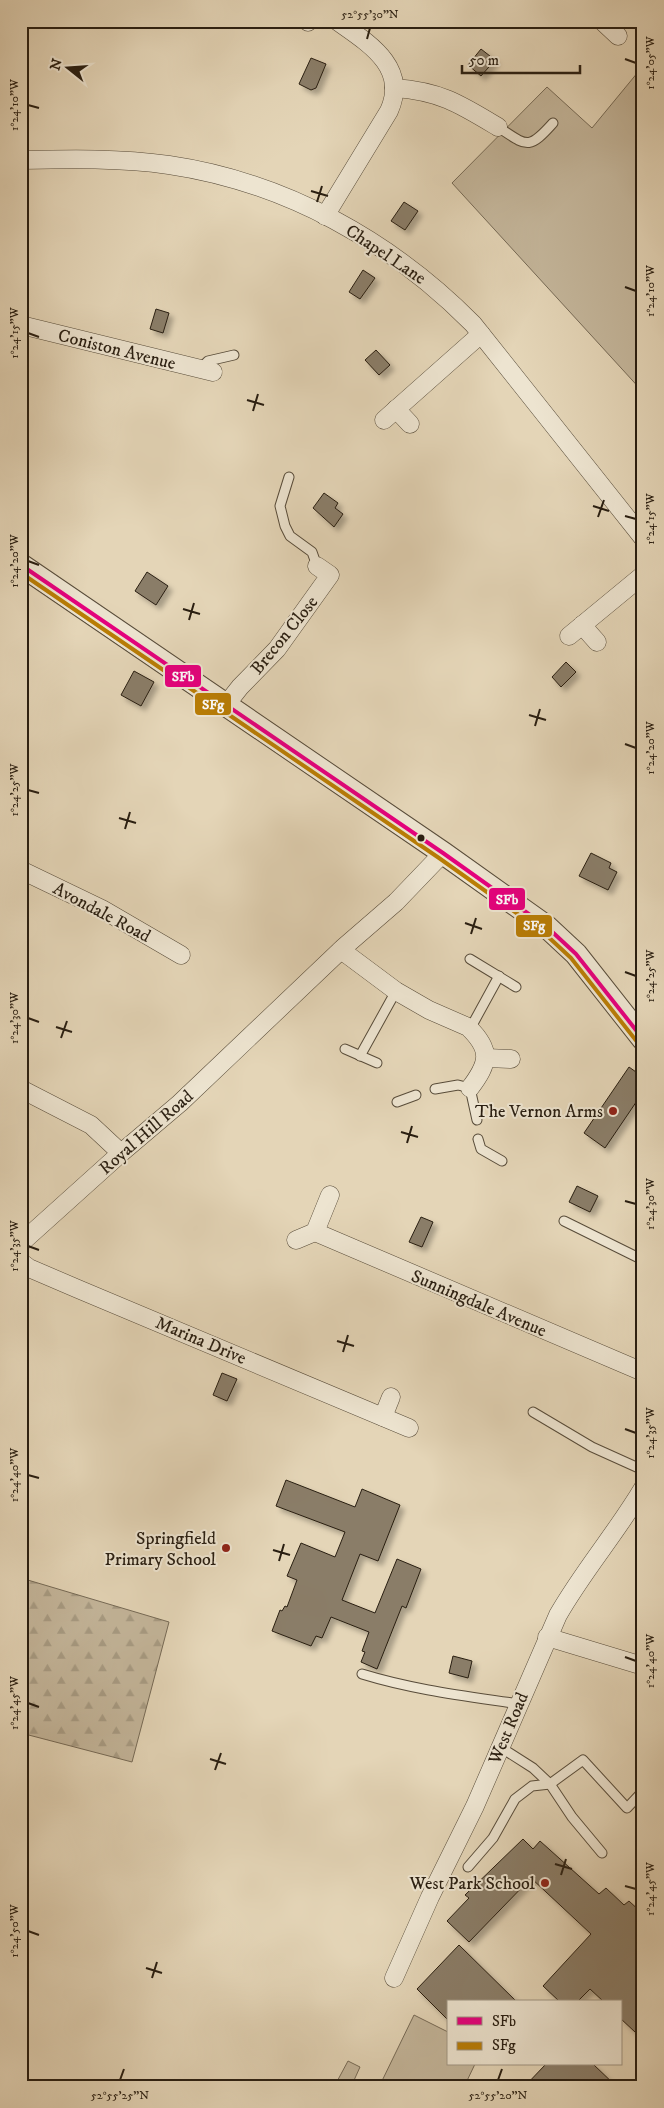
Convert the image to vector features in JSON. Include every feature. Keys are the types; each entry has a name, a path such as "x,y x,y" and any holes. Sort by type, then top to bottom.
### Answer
{"street":[{"path":"325,216 389,111 394,98 391,72 382,56 362,38 338,21"},
{"path":"602,21 618,36"},
{"path":"394,88 418,90 443,96 498,127"},
{"name":"Chapel Lane","path":"21,160 110,159 178,166 251,184 275,192 370,240 441,292 482,334 643,538"},
{"name":"Coniston Avenue","path":"21,325 206,371"},
{"path":"410,424 390,414 482,334"},
{"path":"21,565 522,909 562,940 587,967 643,1039"},
{"name":"Brecon Close","path":"225,706 240,687 277,649 330,575 317,566"},
{"path":"597,642 576,630 643,575"},
{"name":"Royal Hill Road","path":"21,1243 180,1103 340,950 396,902 443,853"},
{"name":"Avondale Road","path":"21,870 102,909 181,955"},
{"path":"340,950 396,990 430,1010 470,1029 485,1049 487,1058 470,1088"},
{"path":"487,1058 511,1059"},
{"path":"21,1089 92,1125 121,1153"},
{"path":"296,1240 315,1232 330,1195"},
{"name":"Sunningdale Avenue","path":"315,1232 643,1372"},
{"name":"Marina Drive","path":"21,1262 29,1268 78,1289 409,1428"},
{"path":"383,1417 391,1397"},
{"name":"West Road","path":"394,1978 430,1897 475,1806 547,1637 569,1596 628,1514 643,1488"},
{"path":"547,1637 643,1666"}],"lane":[{"path":"498,127 522,143 529,144 540,137 552,123"},
{"path":"206,371 208,361 234,355"},
{"path":"290,478 280,506 285,526 290,536 312,552 317,566"},
{"path":"470,959 516,987"},
{"path":"470,1029 499,976"},
{"path":"360,1056 396,990"},
{"path":"345,1049 377,1062"},
{"path":"435,1089 458,1086 470,1088 477,1120"},
{"path":"397,1102 416,1095"},
{"path":"478,1139 481,1149 502,1161"},
{"path":"564,1221 643,1260"},
{"path":"533,1412 592,1447 643,1470"},
{"path":"362,1674 435,1692 519,1704"},
{"path":"500,1747 533,1768 550,1784 572,1817 602,1853"},
{"path":"468,1867 493,1838 515,1799 532,1786 550,1784 583,1760 627,1808 643,1791"}],"green space":[{"path":"643,66 643,392 452,183 547,87 592,128"},
{"path":"21,1578 169,1622 132,1762 21,1733"},
{"path":"414,2015 447,2032 447,2066 474,2066 464,2087 379,2087"},
{"path":"348,2061 360,2067 351,2087 334,2087"}],"building":[{"path":"481,49 495,60 481,76 468,65"},
{"path":"311,58 326,64 316,88 311,90 299,84"},
{"path":"404,202 418,211 405,230 391,221"},
{"path":"363,270 375,278 360,299 349,292"},
{"path":"156,309 169,313 163,333 150,329"},
{"path":"376,350 390,365 379,375 365,360"},
{"path":"324,493 338,503 335,508 343,514 334,527 313,508"},
{"path":"147,572 168,586 156,605 135,591"},
{"path":"566,662 576,672 561,687 552,677"},
{"path":"134,671 154,682 141,706 121,695"},
{"path":"591,853 611,863 609,868 617,872 608,890 579,876"},
{"name":"The Vernon Arms","path":"629,1067 643,1077 643,1092 605,1148 584,1133"},
{"path":"577,1186 598,1196 590,1212 569,1202"},
{"path":"421,1217 433,1222 422,1247 409,1242"},
{"path":"222,1373 237,1379 227,1401 213,1395"},
{"path":"286,1480 355,1507 362,1489 400,1505 378,1561 360,1554 342,1600 375,1613 397,1559 421,1569 406,1608 402,1606 377,1669 361,1662 365,1652 362,1651 369,1632 331,1617 322,1638 316,1636 311,1646 272,1631 280,1610 282,1611 285,1606 287,1607 297,1580 287,1576 301,1543 335,1557 345,1532 276,1506"},
{"path":"453,1656 472,1661 468,1678 449,1673"},
{"path":"523,1839 533,1849 540,1841 599,1894 606,1888 624,1905 629,1901 643,1914 643,2024 635,2032 622,2020 622,2000 602,2000 590,1989 579,2000 558,2000 543,1986 591,1934 531,1878 469,1942 447,1921 469,1898 465,1895"},
{"path":"459,1945 515,2000 447,2000 447,2019 417,1989"},
{"path":"544,2066 595,2066 617,2087 524,2087"}],"transit line":[{"name":"SFb","path":"21,565 443,853 547,927 576,954 643,1039"},
{"name":"SFg","path":"21,573 439,858 543,932 571,958 638,1043"}],"place":[{"name":"The Vernon Arms","path":"613,1111"},
{"name":"Springfield Primary School","path":"226,1548"},
{"name":"West Park School","path":"545,1883"}]}
